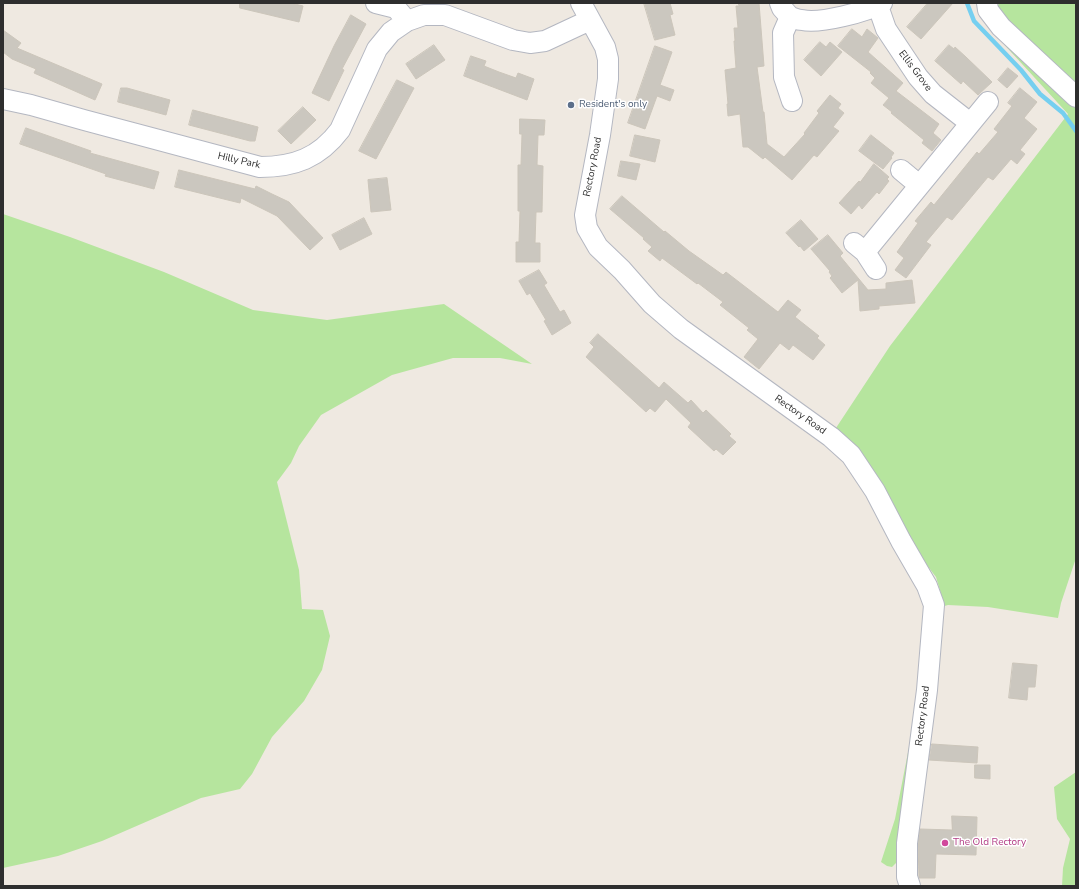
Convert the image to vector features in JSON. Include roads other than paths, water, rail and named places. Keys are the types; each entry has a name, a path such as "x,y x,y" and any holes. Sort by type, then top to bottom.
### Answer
{"street":[{"path":"376,3 396,8 406,21"},
{"path":"987,3 988,10 1001,27 1076,98"},
{"path":"792,100 784,77 783,33 785,10 803,21 822,20 848,15 880,4"},
{"name":"Ellis Grove","path":"880,4 886,29 918,77 933,94 970,123"},
{"name":"Hilly Park","path":"3,99 31,105 260,166 274,167 288,165 313,156 325,148 333,139 340,130 377,49 391,32 406,21 424,15 445,16 513,40 530,43 545,41 586,12"},
{"name":"Rectory Road","path":"586,12 605,47 608,59 607,86 600,135 585,215 587,228 598,247 622,270 652,304 681,329 830,437 851,455 875,491 901,541 927,586 934,605 927,690 907,843 907,876 910,886"},
{"path":"876,269 859,248 919,184 988,102"},
{"path":"901,170 919,184"}],"waterway":[{"path":"967,3 974,21 1021,70 1040,94 1063,113 1076,131"}],"place":[{"name":"Resident's only","path":"571,105"},
{"name":"The Old Rectory","path":"945,843"}]}
